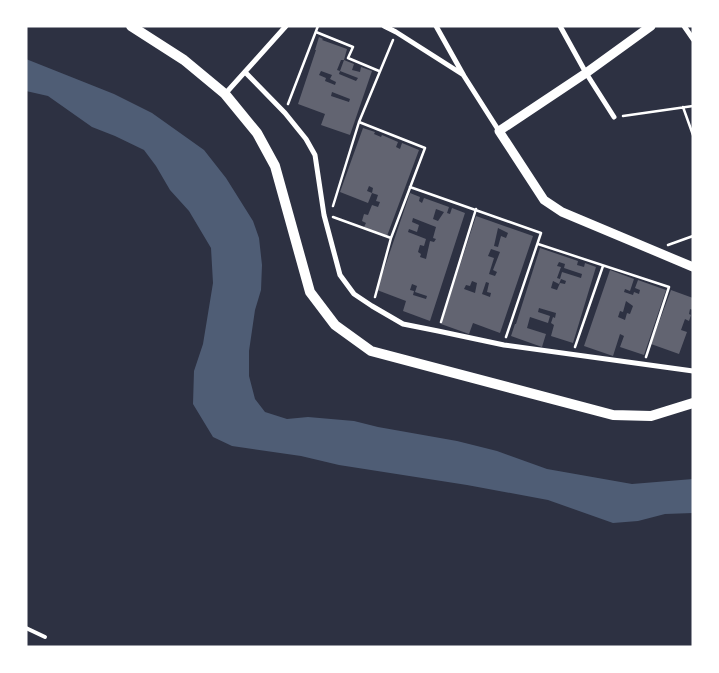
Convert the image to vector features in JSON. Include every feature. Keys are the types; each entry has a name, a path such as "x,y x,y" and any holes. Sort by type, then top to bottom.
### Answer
{"main road":[{"path":"131,26 184,60 225,94 258,133 275,166 310,292 335,325 371,351 613,415 651,416 693,403"}],"street":[{"path":"225,94 286,26"},
{"path":"384,26 464,76"},
{"path":"436,26 464,76 544,200 562,212 693,266"},
{"path":"560,26 614,118"},
{"path":"499,131 586,73 651,26"},
{"path":"684,26 693,39"},
{"path":"245,72 285,112 306,138 315,155 324,215 340,275 354,294 403,324 438,332 504,344 693,371"}],"lane":[{"path":"26,628 45,637"}],"path":[{"path":"285,112 318,26"},
{"path":"316,32 353,47 348,58 380,71"},
{"path":"333,207 359,122 396,32"},
{"path":"614,118 693,106"},
{"path":"683,107 693,135"},
{"path":"359,122 426,148 392,238 372,306"},
{"path":"410,187 541,233 504,344"},
{"path":"438,332 476,209"},
{"path":"330,216 392,238"},
{"path":"654,250 693,236"},
{"path":"538,244 668,287 643,365"},
{"path":"573,353 603,266"}],"water":[{"path":"26,59 114,94 152,113 204,150 226,178 253,221 259,238 262,265 261,290 255,310 249,351 249,376 255,399 265,412 287,419 308,417 354,421 457,441 497,451 547,469 632,484 693,479 693,513 665,514 638,521 613,523 548,500 339,465 301,456 232,446 213,437 193,404 194,371 203,344 213,283 211,248 189,211 170,190 144,150 92,127 48,96 26,91"}],"building":[{"path":"319,37 322,40 347,49 344,60 354,64 352,70 360,72 361,67 372,71 350,135 321,125 325,114 298,104","holes":["341,60 344,60 340,71 337,70","321,71 332,75 330,79 336,82 335,85 325,81 326,78 319,75","340,71 358,78 356,81 339,74","332,92 350,99 349,102 331,96"]},
{"path":"363,128 375,132 374,134 381,137 382,135 398,142 396,147 400,149 402,143 419,150 387,236 364,227 366,223 362,221 364,214 368,215 372,205 378,207 380,202 376,201 378,195 372,193 368,203 340,192","holes":["369,186 373,188 372,193 367,191"]},
{"path":"410,193 420,197 419,201 422,203 424,198 449,207 447,213 450,214 452,208 465,213 430,321 403,311 406,301 377,290","holes":["436,209 444,212 438,221 433,219","413,218 436,227 433,238 436,239 434,242 430,241 426,259 420,257 421,254 418,252 420,245 424,246 426,239 408,232 409,229 417,232 419,225 412,222","412,284 417,286 415,292 427,296 426,299 413,295 414,291 410,290"]},
{"path":"476,216 533,236 500,333 473,323 469,334 441,324","holes":["498,228 508,233 506,238 501,236 498,247 494,246","491,249 500,252 493,270 497,272 495,276 489,274 494,258 488,256","472,281 477,283 475,293 464,289 466,285 470,286","486,282 489,283 487,292 491,293 490,297 482,294"]},
{"path":"540,248 578,261 577,265 584,267 585,263 596,267 573,343 551,336 554,325 551,323 556,313 539,308 538,312 550,316 548,323 530,317 527,328 546,334 542,347 511,336","holes":["559,262 565,264 564,268 582,274 581,278 562,272 560,279 557,278 561,267 557,266","561,279 566,281 565,284 560,283 557,290 551,288 553,281 559,284"]},
{"path":"610,270 634,279 630,291 625,289 624,292 633,295 634,292 639,294 640,290 635,288 638,280 666,290 644,355 620,347 624,336 620,334 613,356 584,346","holes":["626,301 633,306 630,314 627,313 625,320 618,317 620,311 623,312"]},
{"path":"671,290 693,298 693,310 690,309 689,321 685,319 681,330 687,332 679,354 651,344"}]}
